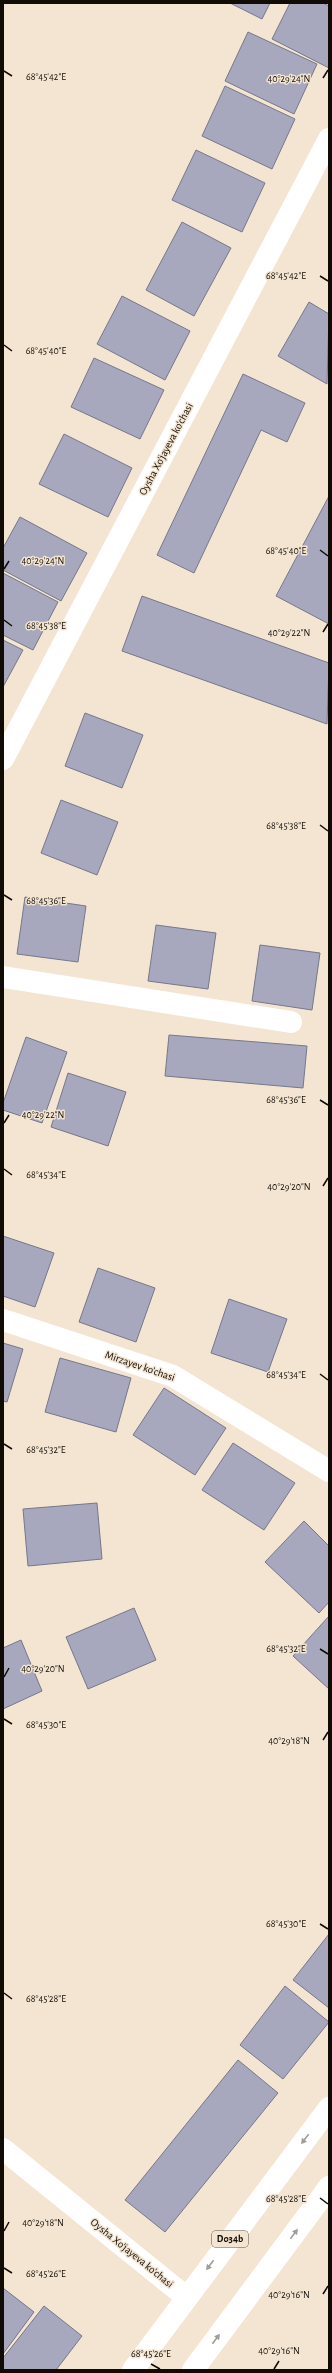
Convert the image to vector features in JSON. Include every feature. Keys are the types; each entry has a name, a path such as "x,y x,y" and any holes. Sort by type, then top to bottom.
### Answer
{"street":[{"name":"Oysha Xo'jayeva ko'chasi","path":"3,759 326,150"},
{"path":"3,977 291,1022"},
{"name":"Mirzayev ko'chasi","path":"3,1320 173,1376 329,1470"},
{"name":"D034b","path":"133,2370 186,2297 329,2108"},
{"name":"Oysha Xo'jayeva ko'chasi","path":"3,2149 186,2297"},
{"path":"193,2370 329,2187"}],"building":[{"path":"230,3 270,3 262,19"},
{"path":"290,3 323,3 329,6 329,68 272,39"},
{"path":"248,32 317,64 294,114 225,81"},
{"path":"225,86 295,119 272,169 202,136"},
{"path":"196,150 265,183 242,232 172,200"},
{"path":"182,222 231,248 194,316 146,290"},
{"path":"122,296 190,331 165,380 97,344"},
{"path":"309,302 329,314 327,384 278,356"},
{"path":"94,358 164,390 140,439 71,407"},
{"path":"243,374 305,403 287,442 261,430 194,573 157,555"},
{"path":"64,434 132,468 108,517 39,484"},
{"path":"329,496 329,624 276,596"},
{"path":"20,517 87,553 61,601 3,570 3,548"},
{"path":"3,573 58,602 33,650 3,635"},
{"path":"142,596 329,663 327,724 122,651"},
{"path":"3,640 23,650 3,687"},
{"path":"85,713 143,735 122,788 65,766"},
{"path":"61,800 118,822 97,875 41,853"},
{"path":"25,897 86,906 78,962 17,954"},
{"path":"156,925 216,933 208,989 148,981"},
{"path":"260,945 320,953 312,1010 252,1001"},
{"path":"169,1035 307,1046 303,1088 165,1076"},
{"path":"26,1037 67,1052 42,1123 3,1110 3,1103"},
{"path":"68,1073 126,1092 108,1146 51,1127"},
{"path":"3,1236 54,1253 35,1307 3,1296"},
{"path":"98,1268 155,1288 136,1342 79,1322"},
{"path":"229,1299 287,1319 268,1372 211,1353"},
{"path":"3,1343 23,1349 7,1402 3,1401"},
{"path":"60,1358 131,1378 116,1432 45,1412"},
{"path":"164,1388 226,1428 195,1475 133,1435"},
{"path":"233,1443 295,1483 264,1530 202,1490"},
{"path":"97,1503 102,1559 28,1566 23,1509"},
{"path":"304,1521 329,1546 329,1602 319,1613 265,1562"},
{"path":"134,1608 156,1660 88,1689 66,1637"},
{"path":"329,1616 329,1689 293,1656"},
{"path":"21,1640 42,1691 3,1709 3,1648"},
{"path":"329,1934 329,2008 293,1980"},
{"path":"285,1986 329,2022 283,2079 240,2045"},
{"path":"238,2060 278,2093 165,2232 125,2200"},
{"path":"3,2288 34,2312 3,2354"},
{"path":"44,2306 82,2336 56,2370 3,2370 3,2358"}]}
